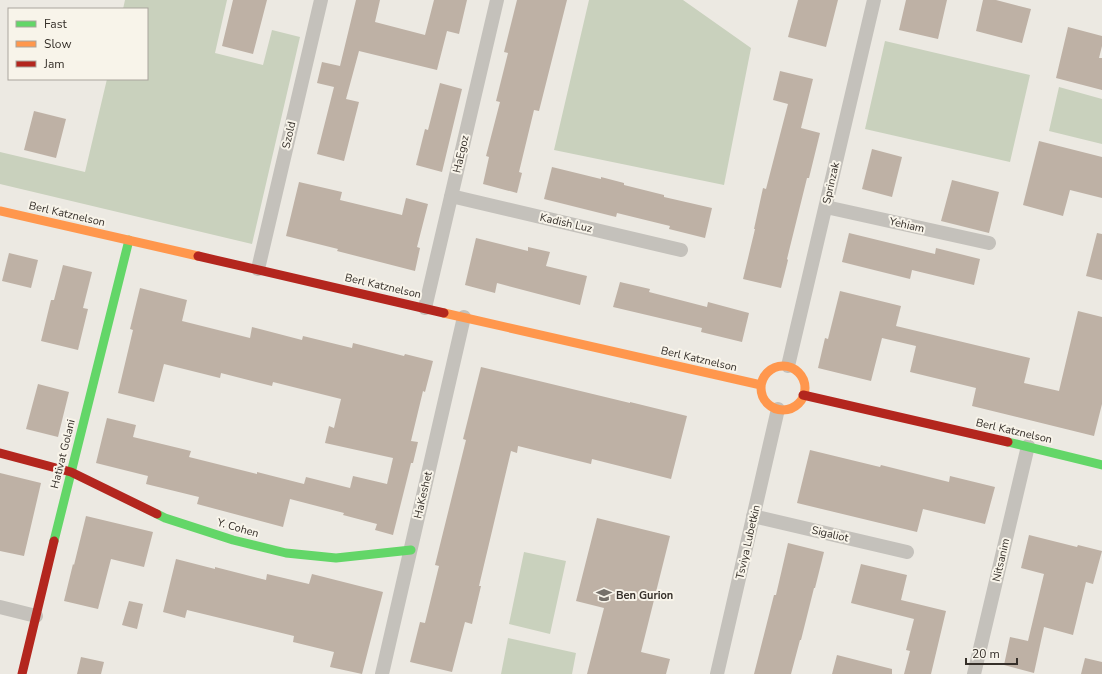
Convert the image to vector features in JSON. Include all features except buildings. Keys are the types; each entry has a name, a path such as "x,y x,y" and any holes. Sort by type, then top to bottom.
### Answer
{"street":[{"name":"Szold","path":"258,270 321,0"},
{"name":"HaEgoz","path":"425,308 497,0"},
{"name":"Sprinzak","path":"788,366 874,0"},
{"name":"Kadish Luz","path":"451,196 681,250"},
{"name":"Yehiam","path":"826,207 989,244"},
{"name":"Berl Katznelson","path":"0,210 761,385"},
{"name":"Hativat Golani","path":"22,674 129,240"},
{"name":"HaKeshet","path":"382,674 464,317"},
{"path":"780,366 788,366 794,368 803,380 805,388 804,395 793,407 786,410 778,409 764,400 761,393 761,385 767,372 780,366"},
{"name":"Berl Katznelson","path":"804,395 1028,446 1102,465"},
{"name":"Tsviya Lubetkin","path":"717,674 778,409"},
{"name":"Nitsanim","path":"974,674 1028,446"},
{"name":"Y. Cohen","path":"0,453 71,472 165,518 233,540 286,553 336,558 411,550"},
{"name":"Sigaliot","path":"754,516 907,552"},
{"path":"0,607 36,616"}],"green space":[{"path":"125,0 227,0 215,53 263,65 272,30 300,37 252,244 0,184 0,152 85,172 107,80 148,80 148,8 123,8"},
{"path":"589,0 683,0 751,48 724,185 554,150"},
{"path":"885,41 1030,75 1010,162 865,129"},
{"path":"1059,87 1102,99 1102,144 1049,131"},
{"path":"524,552 566,561 550,634 509,624"},
{"path":"508,638 576,653 572,674 501,674"}],"traffic: fast":[{"path":"54,541 129,240"},
{"path":"1008,442 1102,465"},
{"path":"157,514 233,540 286,553 336,558 411,550"}],"traffic: slow":[{"path":"0,211 198,256"},
{"path":"444,313 761,385"},
{"path":"783,366 795,370 801,376 805,388 801,400 795,406 783,410 771,406 765,400 761,388 765,376 771,370 783,366"}],"traffic: jam":[{"path":"198,256 444,313"},
{"path":"803,395 1008,442"},
{"path":"0,453 71,472 157,514"},
{"path":"22,674 54,541"}],"place":[{"name":"Ben Gurion","path":"604,595"}]}
